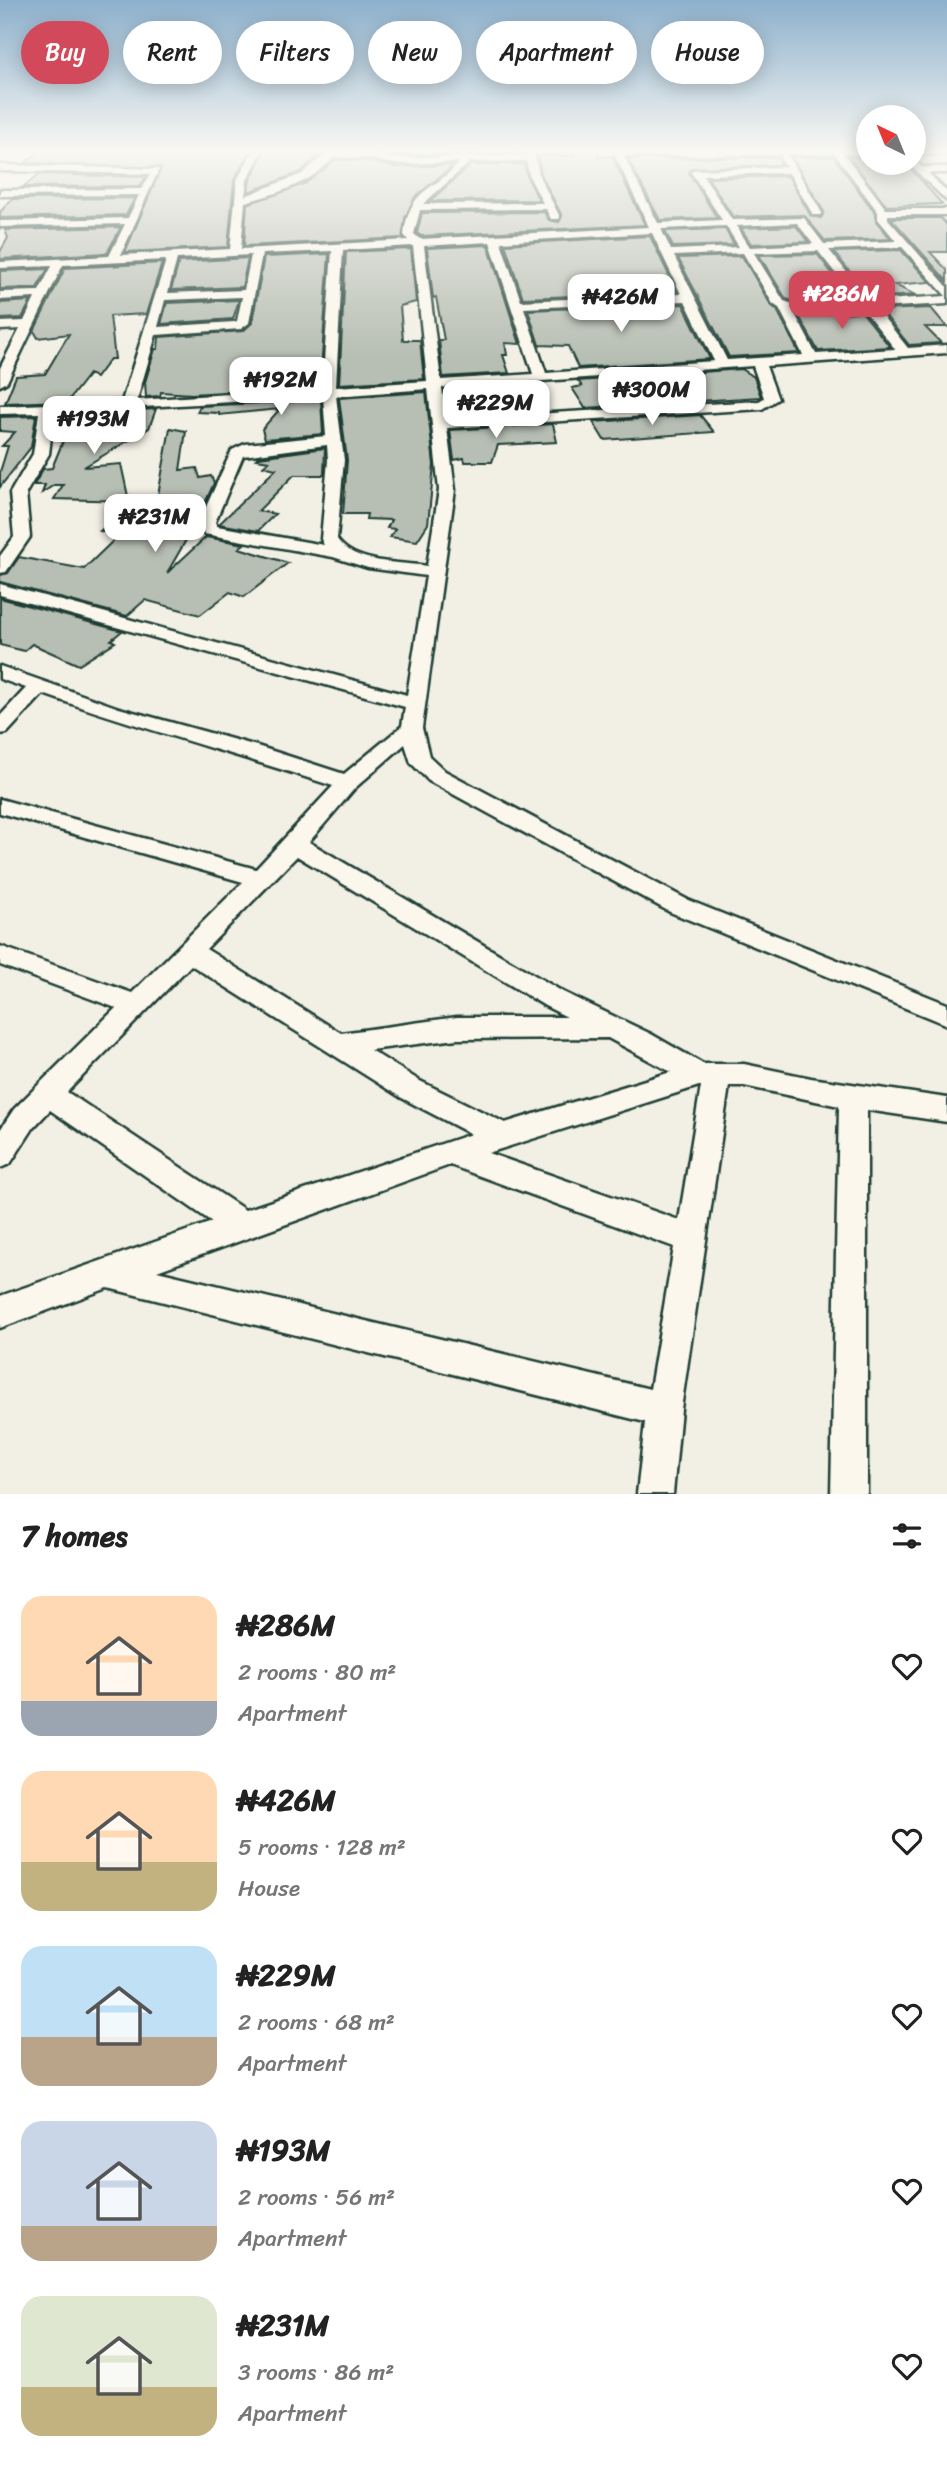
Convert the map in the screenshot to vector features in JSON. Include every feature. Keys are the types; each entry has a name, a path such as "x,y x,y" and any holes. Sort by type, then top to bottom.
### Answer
{"street":[{"path":"235,252 239,219"},
{"path":"410,219 409,236 418,243 447,490 412,728 419,758 437,776 630,883 679,906 947,1015"},
{"path":"556,219 564,234"},
{"path":"650,219 722,364"},
{"path":"726,219 779,304 785,307 869,306 947,300"},
{"path":"883,219 902,244 947,293"},
{"path":"0,265 800,220 904,352"},
{"path":"0,225 130,221 114,258"},
{"path":"494,239 541,377"},
{"path":"667,253 748,252 902,244"},
{"path":"337,552 329,539 336,460 329,391 338,247"},
{"path":"151,331 237,326 243,323 257,251"},
{"path":"128,405 173,255"},
{"path":"0,382 6,357 28,325 59,262"},
{"path":"0,296 43,293"},
{"path":"161,297 249,293"},
{"path":"516,305 689,297"},
{"path":"785,307 811,358"},
{"path":"0,326 28,325"},
{"path":"0,410 128,405 947,349"},
{"path":"439,424 762,405 771,399 758,362"},
{"path":"0,568 22,537 18,494 41,454 47,408"},
{"path":"334,440 245,449 237,453 207,522 210,530 337,552 368,563 435,572"},
{"path":"0,590 416,704"},
{"path":"0,672 112,712 250,751 346,783"},
{"path":"0,727 39,686"},
{"path":"4,1142 24,1118 295,844 346,783 412,728"},
{"path":"0,806 260,879"},
{"path":"295,844 554,999 708,1075"},
{"path":"189,951 410,1089 503,1136"},
{"path":"0,955 137,1005"},
{"path":"337,1044 457,1028 612,1027"},
{"path":"655,1494 664,1409 691,1239 708,1075"},
{"path":"0,1312 449,1152 708,1075 744,1075 811,1090 947,1110"},
{"path":"48,1094 243,1226"},
{"path":"849,1494 853,1097"},
{"path":"449,1152 691,1239"},
{"path":"109,1274 664,1409"}],"building":[{"path":"139,219 231,219 228,247 125,252"},
{"path":"246,219 405,219 403,238 244,246"},
{"path":"421,219 548,219 559,222 561,219 642,219 645,225 421,236 417,233"},
{"path":"807,219 876,219 891,239 825,241"},
{"path":"892,219 942,219 947,225 947,252 930,252 947,270 947,281"},
{"path":"796,226 808,242 751,244 741,228"},
{"path":"121,227 107,253 0,259 0,252 8,238 5,230"},
{"path":"725,229 734,245 673,247 665,231"},
{"path":"650,236 677,292 523,298 505,244"},
{"path":"488,245 520,344 505,343 507,355 503,355 509,373 443,377 439,340 444,340 436,297 433,298 427,248"},
{"path":"411,249 416,302 400,306 403,340 420,340 424,379 339,384 346,252"},
{"path":"901,250 930,282 895,285 915,295 871,298 834,252"},
{"path":"329,254 320,386 192,394 161,392 160,396 146,397 145,382 155,349 158,349 159,337 243,331 252,323 264,257"},
{"path":"817,254 853,300 797,302 786,299 759,255"},
{"path":"742,256 771,305 777,310 799,353 729,357 678,258"},
{"path":"248,258 242,287 171,290 179,262"},
{"path":"162,263 146,314 110,316 115,359 110,359 96,378 89,374 68,401 5,403 16,376 45,374 69,334 38,338 34,331 65,268"},
{"path":"48,269 37,288 0,289 0,271"},
{"path":"239,300 233,319 161,324 167,303"},
{"path":"31,301 22,318 0,319 0,303"},
{"path":"683,304 710,359 578,368 568,346 539,345 528,310"},
{"path":"931,308 947,327 925,327 941,343 909,345 881,310"},
{"path":"862,312 890,347 818,351 798,314"},
{"path":"742,369 754,377 761,397 585,408 572,388 582,386 578,381"},
{"path":"513,386 514,391 535,392 545,411 448,416 445,390"},
{"path":"426,392 434,465 428,524 417,541 390,537 395,529 387,528 391,520 366,519 367,514 343,514 347,460 339,398"},
{"path":"321,400 323,434 265,439 262,429 280,409 219,415 197,412 200,406"},
{"path":"156,409 149,428 84,467 121,464 129,501 54,499 63,485 54,485 42,493 45,485 34,485 43,469 52,468 74,414"},
{"path":"700,415 714,432 604,440 593,422"},
{"path":"36,416 31,447 0,487 0,472 8,446 2,446 15,432 0,431 0,417"},
{"path":"553,424 557,442 498,445 492,462 465,462 464,458 454,460 450,430"},
{"path":"170,428 186,431 180,470 197,468 200,478 211,476 214,483 197,521 167,573 206,537 244,544 239,548 288,563 244,597 230,592 200,615 145,600 127,616 0,582 0,575 8,573 19,557 84,569 119,535 100,531 140,498 157,501"},
{"path":"325,448 324,475 294,475 258,511 275,514 258,531 219,524 276,469 263,466 269,461 256,459"},
{"path":"0,598 122,631 111,640 115,642 79,665 32,644 24,651 0,645"}]}
